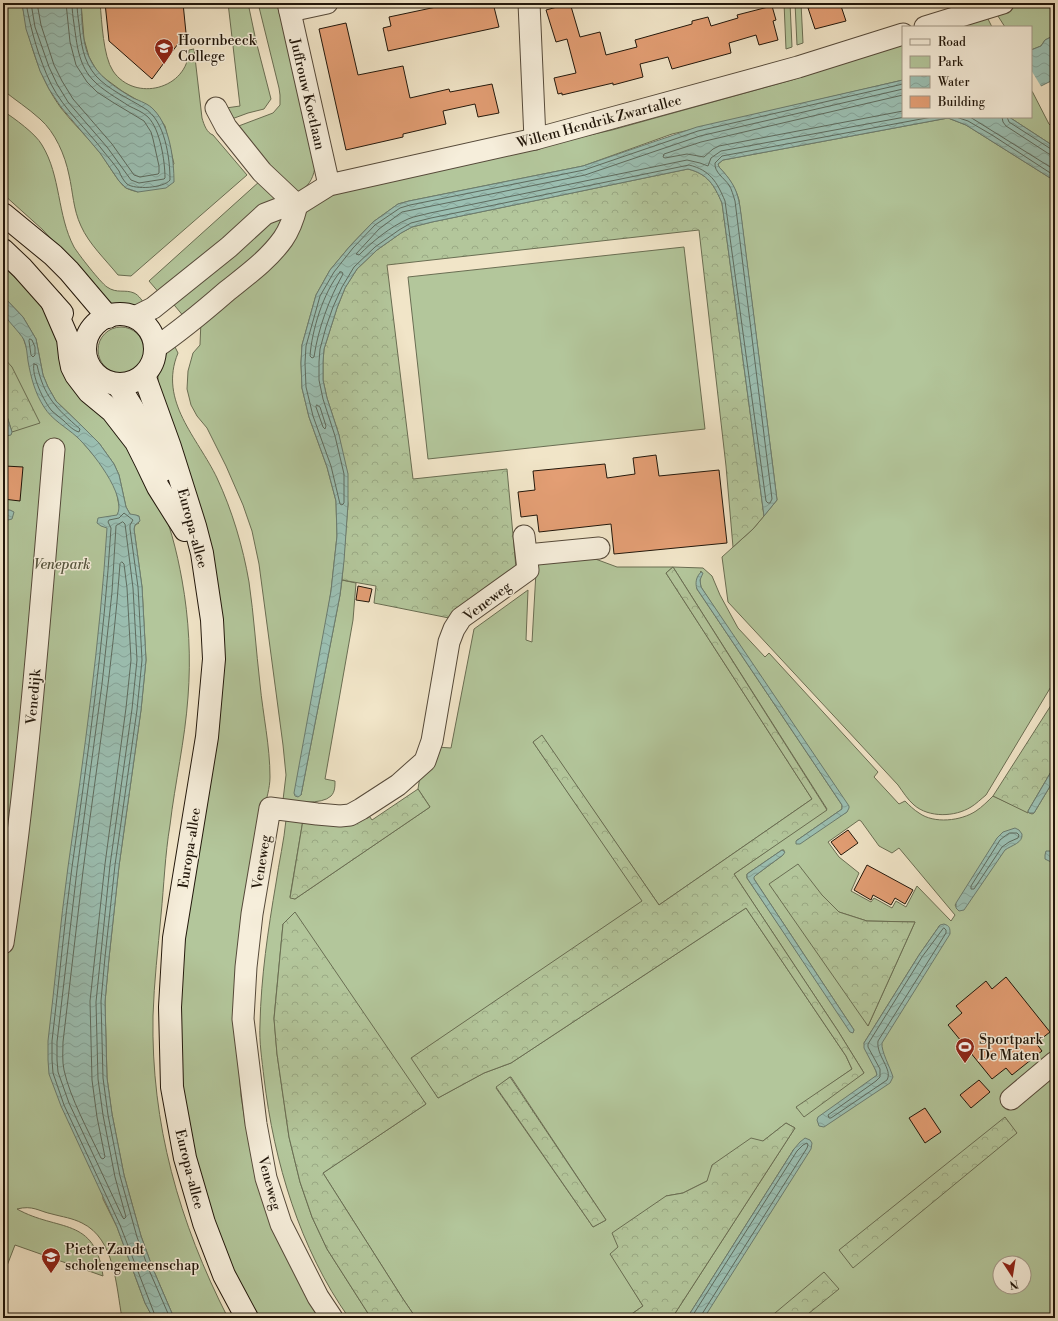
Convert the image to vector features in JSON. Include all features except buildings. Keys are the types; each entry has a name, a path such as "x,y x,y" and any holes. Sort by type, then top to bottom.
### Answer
{"main road":[{"path":"3,214 54,255 108,317"},
{"path":"3,250 22,268 86,339"},
{"path":"52,302 68,339 72,367 76,375 89,392 112,411 136,442 158,487 185,530"},
{"path":"117,314 135,317 152,333 155,348 153,363 144,375 128,384 118,385 102,380 91,369 86,359 86,339 98,322 108,317 117,314"},
{"name":"Europa-allee","path":"144,375 170,447 195,526 203,560 212,628 214,659 207,737 174,938 170,1007 172,1087 185,1158 204,1223 224,1275 248,1318"},
{"name":"Europa-allee","path":"118,385 158,453 185,530 192,557 197,587 201,620 202,657 197,739 166,937 161,986 160,1047 169,1124 176,1161 185,1193 205,1253 237,1318"}],"street":[{"path":"289,7 327,3"},
{"path":"529,3 535,139"},
{"path":"928,26 991,5"},
{"name":"Juffrouw Koetlaan","path":"289,7 329,185"},
{"name":"Willem Hendrik Zwartallee","path":"135,317 153,308 228,247 265,214 278,209 297,205 329,185 535,139 798,67 902,34"},
{"path":"155,348 178,332 254,269 272,252 287,233 294,217 297,205 262,172 226,127 216,108"},
{"name":"Venedijk","path":"3,943 14,874 32,714 54,450"},
{"name":"Veneweg","path":"332,1318 318,1297 285,1230 266,1178 256,1124 243,1018 246,967 252,914 270,808 340,816 350,814 361,809 398,785 425,761 432,742 449,642 454,629 461,618 528,570 525,546 599,548"},
{"path":"1011,1099 1055,1062"}],"green space":[{"path":"3,3 22,3 31,44 46,84 53,96 61,108 101,154 123,186 138,192 174,164 165,126 154,110 122,91 98,73 89,57 84,39 81,3 100,3 107,57 110,65 113,71 123,81 134,87 146,89 159,87 170,82 180,74 186,63 189,50 194,49 202,118 207,131 213,135 247,175 131,276 118,275 84,233 76,213 65,160 55,137 45,124 3,90"},
{"path":"228,3 248,3 271,99 264,109 229,120 226,108 240,106"},
{"path":"258,3 281,3 315,168 310,182 298,193 292,191 236,127 273,113 280,105 279,88"},
{"path":"784,3 790,3 792,47 786,49"},
{"path":"795,3 801,3 803,43 797,45"},
{"path":"1024,3 1055,3 1055,35 1045,40 1041,46 1032,50 1032,26 1004,26 996,13"},
{"path":"987,17 992,26 960,26"},
{"path":"902,44 902,80 672,134 583,166 398,204 373,222 330,270 316,295 302,345 301,363 302,388 309,417 327,467 336,501 337,536 331,591 301,795 342,580 356,583 353,620 325,779 335,781 333,793 327,799 315,802 283,800 286,775 283,745 259,564 252,531 243,505 226,466 207,428 197,416 191,405 187,389 188,371 193,353 200,345 201,320 314,204 326,195 612,130 792,80"},
{"path":"1032,91 1049,124 1055,130 1055,147 1011,118 1032,118"},
{"path":"3,111 30,131 42,145 53,170 64,222 74,247 80,256 107,287 118,291 134,293 146,306 126,308 111,304 43,230 3,194"},
{"path":"948,118 966,125 1055,181 1055,680 986,795 973,806 965,810 957,813 942,815 927,812 912,803 898,785 728,602 722,557 753,529 777,500 739,200 733,186 718,164 723,160"},
{"path":"688,169 701,174 710,181 722,203 764,516 753,529 733,547 726,466 699,230 387,265 413,479 507,469 516,568 449,618 374,603 376,586 342,580 348,504 339,435 323,380 323,362 324,349 337,308 345,288 357,269 377,250 412,227"},
{"path":"260,181 275,199 272,206 161,295 149,281"},
{"path":"281,217 284,220 280,233 185,318 170,300 258,228"},
{"path":"684,247 705,429 428,459 408,277"},
{"path":"3,266 38,302 68,345 108,416 156,494 169,525 178,558 188,624 189,682 185,729 168,836 154,991 154,1056 157,1095 171,1172 195,1246 228,1318 174,1318 141,1236 124,1175 112,1114 107,1078 105,1002 109,958 119,866 141,710 146,660 142,587 134,529 135,525 139,523 130,514 126,507 119,475 114,464 99,443 56,401 48,387 43,375 36,339 23,317 3,296"},
{"name":"Venepark","path":"3,306 16,316 42,395 114,479 122,522 91,871 103,1199 117,1227 145,1303 153,1318 122,1318 115,1278 108,1252 93,1230 82,1223 71,1219 31,1208 17,1209 32,1216 83,1234 92,1243 99,1257 103,1276 15,1245 3,1276"},
{"path":"117,327 125,327 134,331 140,337 144,350 140,363 134,369 125,373 117,373 108,369 102,363 98,354 98,346 102,337 108,331"},
{"path":"174,345 178,353 173,371 173,387 177,403 191,434 217,478 232,516 244,555 251,595 261,696 269,754 270,777 264,810 236,1025 241,1096 246,1127 323,1318 256,1318 210,1220 183,1106 178,985 221,692 158,386 158,372 163,354"},
{"path":"3,357 12,367 40,423 12,432 3,404"},
{"path":"590,557 617,567 673,567 703,568 712,576 720,595 738,628 765,657 769,653 878,772 874,777 899,804 905,801 915,810 932,819 948,820 963,817 976,811 993,796 1032,814 1055,778 1055,1318 696,1318 794,1149 687,1318 672,1318 795,1128 786,1123 707,1181 683,1193 666,1196 611,1254 643,1306 626,1318 416,1318 323,1173 426,1104 283,924 274,1018 277,1054 289,1137 300,1182 312,1217 327,1249 371,1318 349,1318 316,1263 292,1204 282,1173 264,1078 260,1038 263,971 286,820 303,820 290,897 295,899 430,807 418,789 420,776 437,747 451,748 474,629 528,590 526,640 532,642 537,565 543,561","holes":["673,567 827,809 734,874 838,1031 864,1073 796,1108 852,1069 846,1056 746,908 511,1063 484,1073 438,1098 412,1058 643,901 533,742 542,736 659,905 812,799 666,573","701,571 701,587 847,812 796,841 842,809 842,805 697,589","859,820 861,821 879,846 892,853 899,848 955,915 951,921 917,886 906,907 896,901 892,908 874,898 871,902 851,891 859,873 839,857 828,842","1019,830 958,910 955,905","784,850 783,855 753,877 854,1030 852,1033 747,878 747,874","822,895 839,912 867,921 915,922 868,1026","940,925 870,1050 881,1078 874,1078 877,1075 876,1071 864,1043 919,955","510,1077 606,1220 593,1227 496,1088"]},
{"path":"673,567 827,810 734,874 838,1031 864,1073 804,1117 796,1107 852,1069 846,1056 746,908 511,1063 484,1073 438,1098 411,1058 642,901 533,742 542,735 659,905 812,799 666,573"},
{"path":"1055,699 1055,765 1028,813 993,796"},
{"path":"418,789 430,807 295,899 290,898 303,820 365,810 372,820"},
{"path":"798,864 822,895 839,912 867,921 915,922 868,1026 769,884"},
{"path":"295,912 426,1104 323,1173 416,1318 371,1318 327,1249 312,1217 300,1182 289,1137 277,1054 274,1019 283,924"},
{"path":"510,1077 606,1220 593,1227 496,1087"},
{"path":"1005,1117 1017,1133 853,1268 839,1250"},
{"path":"786,1123 795,1128 672,1318 626,1318 643,1306 610,1254 618,1247 612,1233 666,1196 683,1193 707,1181 712,1165 751,1138 763,1141"},
{"path":"824,1272 839,1289 803,1318 769,1318"}],"water":[{"path":"22,3 81,3 85,45 92,64 102,76 114,86 133,98 150,106 159,117 164,125 170,144 174,182 166,188 138,192 126,188 119,181 100,153 61,107 49,89 40,71 26,29"},
{"path":"1055,35 1055,79 1032,90 1032,50 1041,46 1045,40"},
{"path":"902,80 902,118 948,118 723,160 718,164 729,178 739,200 777,500 764,516 722,203 710,181 701,174 688,169 432,222 412,227 401,233 377,250 357,269 345,288 324,349 323,380 339,435 348,474 348,504 340,595 301,795 298,797 295,796 294,793 331,591 337,536 336,501 327,467 309,417 302,388 301,363 302,345 316,295 330,270 373,222 398,204 583,166 697,127"},
{"path":"948,118 1011,118 1055,147 1055,181 966,125"},
{"path":"3,296 23,317 36,339 43,375 56,401 99,443 114,464 119,475 126,507 130,514 139,516 140,521 135,525 134,529 142,587 146,660 141,710 119,866 109,958 105,1002 107,1078 112,1114 124,1175 141,1236 174,1318 153,1318 145,1303 117,1227 61,1106 49,1074 48,1041 65,889 91,698 104,570 107,528 97,523 98,518 117,515 119,507 113,485 99,462 77,437 47,412 41,402 32,379 24,340 4,314"},
{"path":"3,404 12,432 11,435 6,436 3,428"},
{"path":"3,510 10,510 14,512 12,519 3,520"},
{"path":"701,572 703,573 700,580 701,587 849,806 847,812 800,844 796,844 796,841 842,809 842,805 697,589 696,580"},
{"path":"1055,765 1055,778 1034,813 1029,813 1028,811"},
{"path":"1015,828 1022,834 1021,840 1005,850 964,910 959,911 956,908 956,903 997,838 1003,832"},
{"path":"782,850 785,852 783,855 756,875 754,879 854,1030 853,1033 850,1032 747,878 747,874"},
{"path":"1046,851 1055,851 1055,864 1045,859"},
{"path":"944,924 949,928 950,934 882,1043 884,1055 893,1077 890,1083 824,1127 819,1126 817,1120 818,1117 877,1075 864,1048 864,1043 919,955 940,925"},
{"path":"805,1138 810,1140 812,1143 811,1149 704,1318 687,1318 794,1149"}],"pier":[{"path":"1032,72 1042,88 1033,92 1032,90"}],"place":[{"name":"Hoornbeeck College","path":"164,65"},
{"name":"Sportpark De Maten","path":"965,1064"},
{"name":"Pieter Zandt scholengemeenschap","path":"51,1274"}]}
